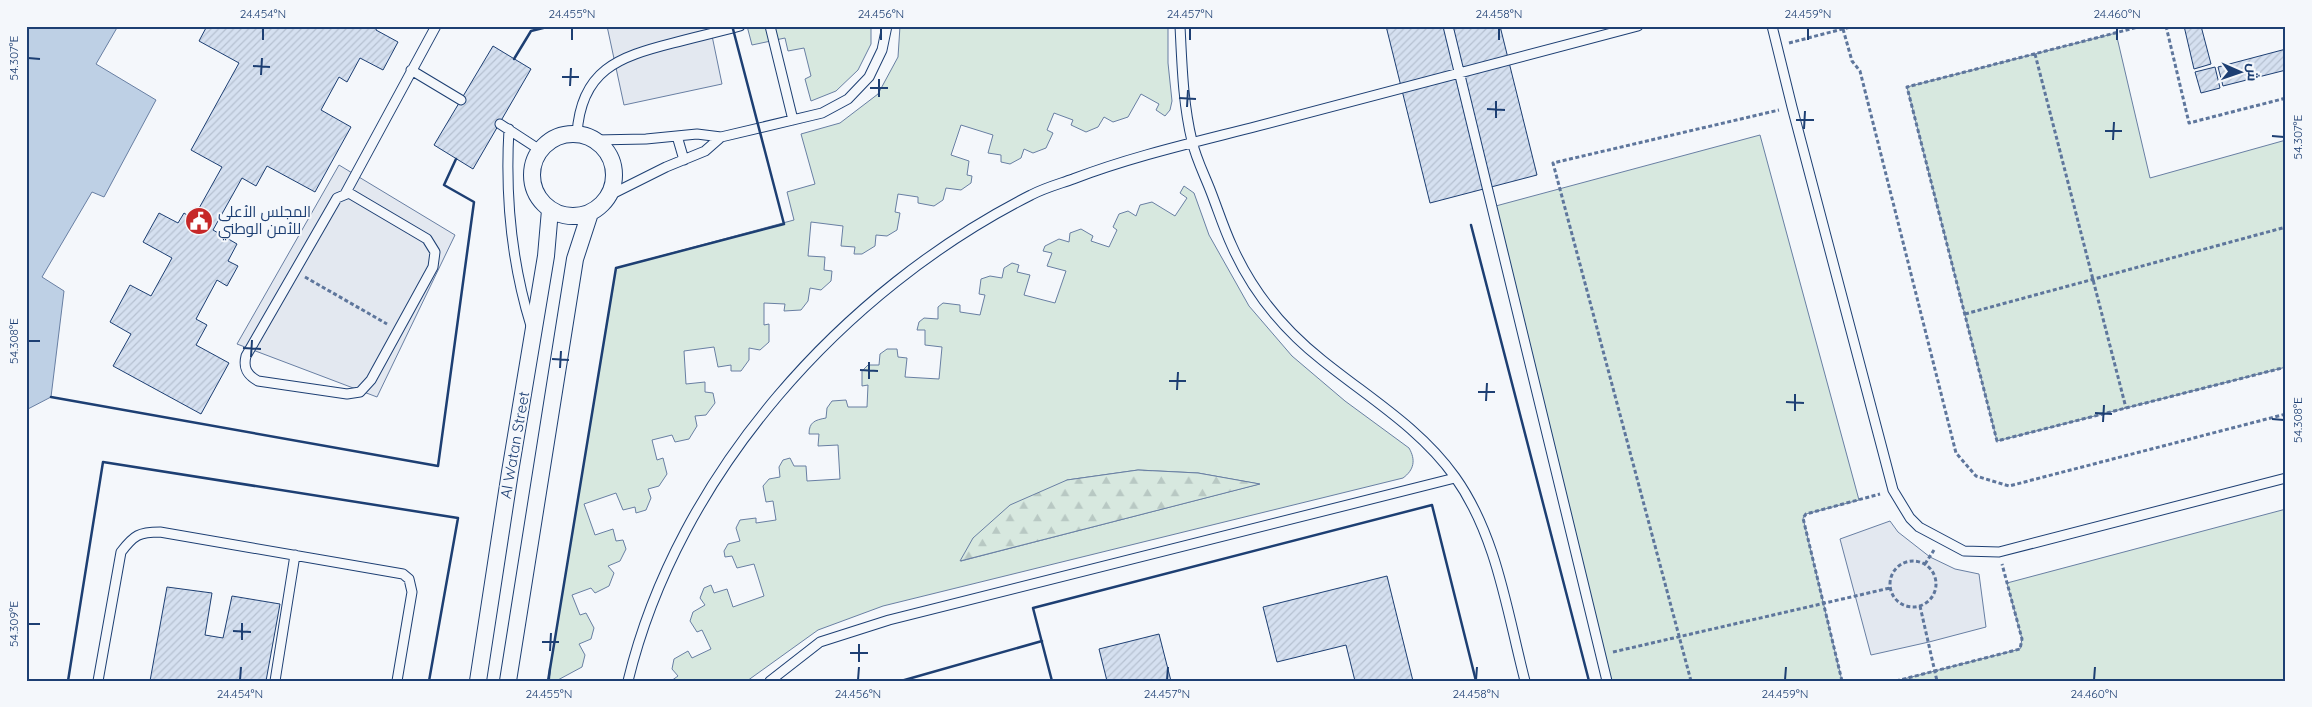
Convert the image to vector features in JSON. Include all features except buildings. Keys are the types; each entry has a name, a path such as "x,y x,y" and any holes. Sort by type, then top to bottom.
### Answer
{"street":[{"path":"577,134 595,140 608,153 612,161 614,179 604,203 590,213 573,217 557,214 550,210 538,198 532,182 533,165 540,150 560,136 577,134"},
{"name":"Al Watan Street","path":"478,681 510,472 534,335 548,240 550,210"},
{"name":"Al Watan Street","path":"508,681 575,259 590,213"}],"lane":[{"path":"345,194 436,26"},
{"path":"577,134 578,120 587,92 600,74 617,61 644,50 740,26"},
{"path":"770,26 793,120"},
{"path":"595,140 696,134 721,138 822,113 836,107 859,89 877,64 882,50 886,26"},
{"path":"1180,26 1184,90 1192,143 1231,246 1264,301 1282,322 1315,354 1411,428 1432,449 1456,478 1476,514 1492,553 1524,681"},
{"path":"1448,26 1607,681"},
{"path":"628,681 636,649 670,564 708,490 770,404 839,329 929,255 1032,194 1119,161 1638,26"},
{"path":"1772,26 1893,490 1910,518 1919,527 1964,550 1999,552 2286,478"},
{"path":"411,70 461,100"},
{"path":"500,124 540,150"},
{"path":"509,129 507,164 510,233 516,268 534,335"},
{"path":"677,136 684,160"},
{"path":"608,196 706,151 721,138"},
{"path":"345,194 353,195 427,239 435,252 433,267 371,380 360,392 347,394 258,381 246,372 244,364 246,356 337,198 345,194"},
{"path":"770,681 820,642 889,620 1456,478"},
{"path":"98,681 121,552 132,537 146,532 160,532 403,574 412,585 397,681"},
{"path":"275,681 295,555"}],"path":[{"path":"1778,46 1854,26"},
{"path":"2142,26 1907,87 1997,441 2286,367"},
{"path":"2166,26 2189,123 2286,98"},
{"path":"1843,29 1852,61 1860,71 1956,453 1976,476 2009,486 2286,414"},
{"path":"2035,54 2126,408"},
{"path":"1691,681 1553,163 1792,107"},
{"path":"1965,314 2286,227"},
{"path":"294,271 398,330"},
{"path":"1842,681 1803,518 1806,514 1893,490"},
{"path":"1896,681 2016,650 2022,646 2022,639 1999,552"},
{"path":"1912,561 1925,564 1934,573 1936,586 1931,598 1920,606 1914,607 1902,604 1890,588 1892,575 1900,565 1912,561"},
{"path":"1600,655 1890,588"},
{"path":"1920,606 1938,681"}],"green space":[{"path":"747,26 871,26 871,44 858,70 836,91 811,101 805,79 811,76 804,48 788,51 785,38 752,45"},
{"path":"900,26 1168,26 1168,63 1172,101 1170,110 1165,116 1156,110 1159,104 1141,94 1128,117 1113,122 1104,117 1098,127 1086,132 1071,125 1073,120 1054,113 1047,130 1053,133 1046,148 1033,153 1024,149 1021,158 1010,164 1001,162 1001,155 988,153 993,135 961,125 951,155 969,161 967,175 972,176 971,183 961,190 946,188 943,200 934,206 918,203 918,197 898,194 895,212 900,213 897,230 887,236 876,235 875,246 862,254 854,254 855,247 841,246 843,226 811,222 808,256 825,257 824,270 832,271 831,281 821,290 810,288 808,301 801,310 784,311 785,304 764,303 764,325 769,324 769,342 760,350 749,348 749,360 741,371 731,371 731,365 718,367 714,347 684,351 686,384 705,382 705,392 713,393 715,403 706,415 695,416 697,426 689,439 675,442 672,435 652,440 657,460 663,458 667,474 659,486 648,489 651,498 646,510 636,513 635,507 623,510 616,493 584,504 595,535 613,529 616,541 623,540 626,549 620,561 608,566 614,573 609,586 595,593 591,588 572,595 580,615 586,613 594,628 591,639 579,644 585,655 582,667 556,681 548,681 616,268 794,220 787,192 815,184 801,134 840,123 878,94 898,57"},
{"path":"2116,33 2150,178 2286,140 2286,367 1997,441 1907,87"},
{"path":"1760,135 1859,500 1806,514 1803,518 1842,681 1607,681 1492,207"},
{"path":"1184,186 1194,193 1209,235 1249,306 1292,356 1345,401 1409,448 1413,457 1413,464 1407,475 1403,478 883,606 818,630 747,681 671,681 678,676 672,669 674,659 688,651 692,658 711,649 702,630 697,632 690,621 693,612 705,605 700,598 704,588 711,585 714,593 727,589 733,607 764,596 754,564 737,568 732,556 725,557 724,551 728,544 740,541 736,528 740,520 756,518 756,523 776,520 773,501 766,502 763,486 769,479 780,477 779,467 783,460 790,458 794,466 806,466 807,481 840,479 838,445 818,446 819,434 809,434 809,430 813,422 826,418 827,408 832,401 846,400 848,407 867,407 868,385 862,386 862,371 868,365 879,365 880,354 887,349 897,349 898,357 907,358 905,377 939,379 942,347 925,345 925,330 917,330 919,322 924,318 938,319 938,307 943,303 960,305 960,312 980,315 985,295 979,294 981,279 990,276 1002,278 1004,268 1012,263 1019,265 1017,272 1030,275 1024,295 1055,303 1066,271 1047,266 1052,253 1043,251 1045,246 1059,239 1069,242 1070,233 1081,229 1093,236 1091,241 1109,247 1117,230 1113,227 1119,214 1128,211 1136,216 1140,205 1152,202 1175,216 1187,198 1180,193","holes":["1138,470 1198,473 1259,484 961,561 1067,480"]},
{"path":"1138,470 1198,473 1260,484 960,561 973,538 1010,505 1067,480"},
{"path":"2286,509 2286,681 1896,681 2020,649 2022,639 2007,583"}],"shaded area":[{"path":"607,26 710,26 722,84 624,105"},
{"path":"339,165 455,235 377,397 237,344"},
{"path":"1890,521 1898,532 1930,557 1955,569 1979,574 1986,627 1871,655 1840,539"}],"water":[{"path":"26,26 118,26 96,64 156,100 104,197 92,192 42,277 64,291 51,397 26,410"}],"wall":[{"path":"514,59 531,31 551,26"},
{"path":"548,681 616,268 784,224 733,29"},
{"path":"51,397 438,466 474,202 444,185 456,159"},
{"path":"1471,225 1589,681"},
{"path":"68,681 103,462 458,518 429,681"},
{"path":"1052,681 1033,608 1432,505 1476,681"},
{"path":"901,681 1042,641"}],"place":[{"name":"المجلس الأعلى للأمن الوطني","path":"199,221"}]}
